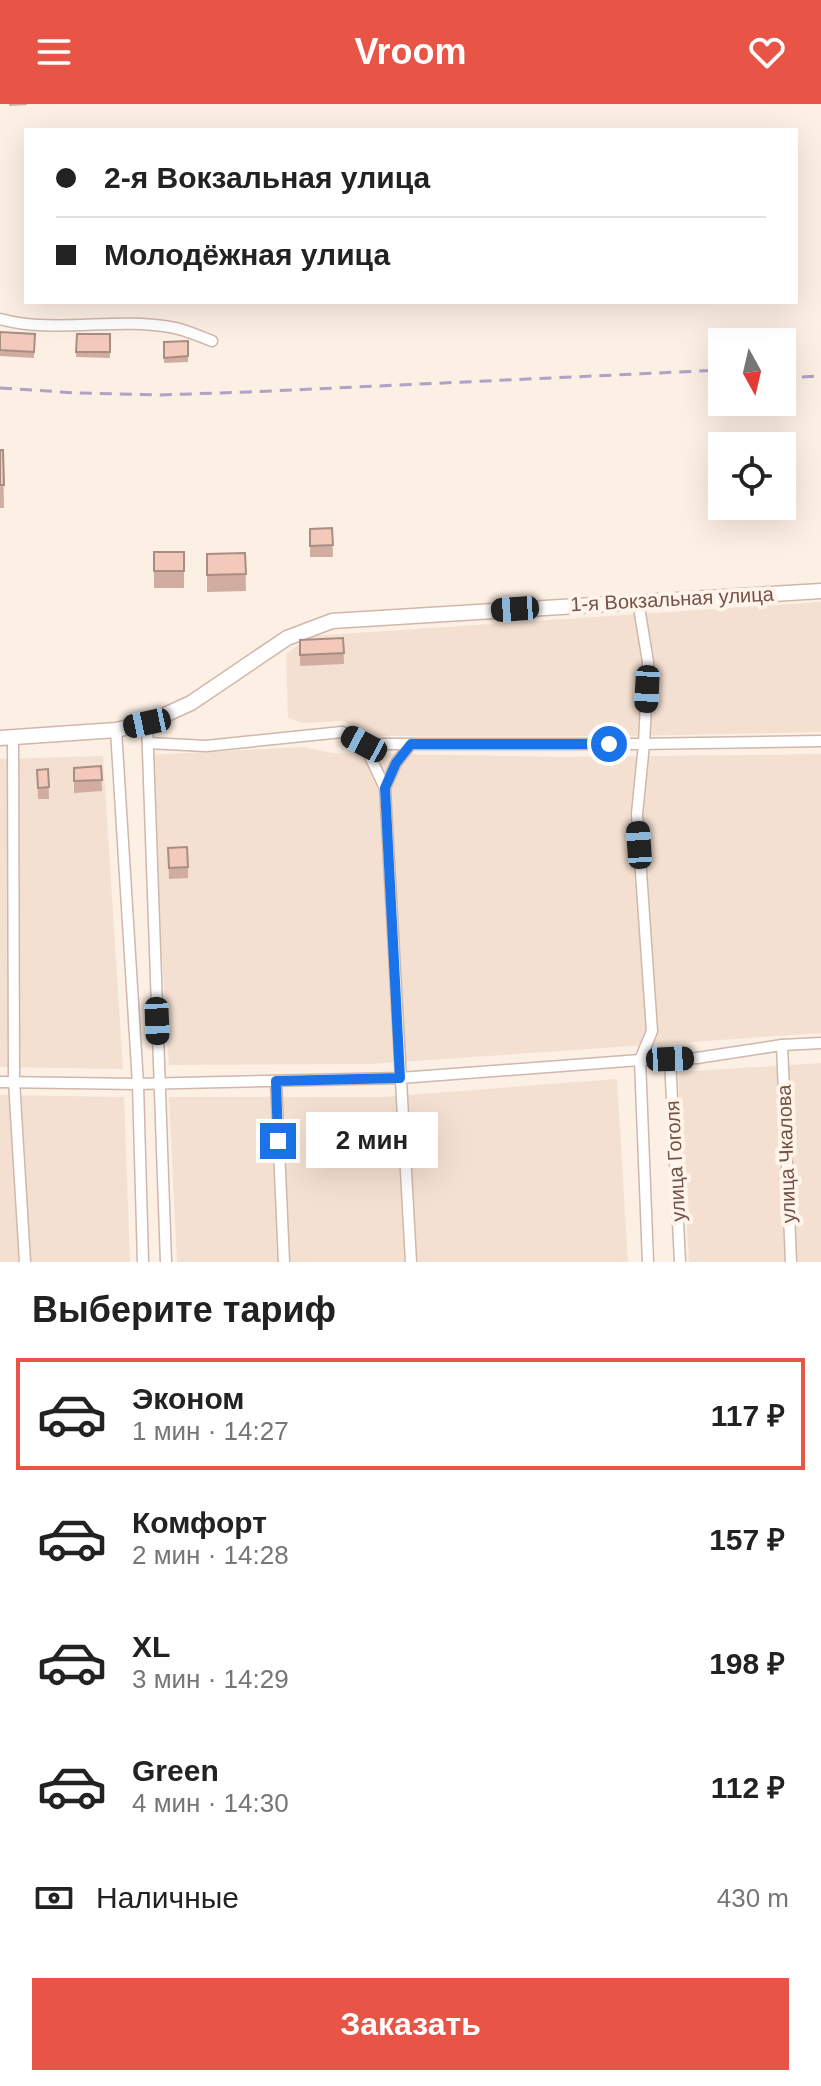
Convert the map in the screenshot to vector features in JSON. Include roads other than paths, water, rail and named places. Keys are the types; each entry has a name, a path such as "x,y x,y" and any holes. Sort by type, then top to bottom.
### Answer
{"main road":[{"name":"1-я Вокзальная улица","path":"6,738 116,730 147,723 191,703 287,638 332,621 821,591"}],"street":[{"path":"0,319 57,326 115,323 172,327 212,341"},
{"path":"638,601 648,662 637,814 652,1031 640,1060 648,1262"},
{"path":"147,723 166,1262"},
{"path":"116,730 138,1084 143,1262"},
{"path":"148,743 206,746 342,732 364,744 821,741"},
{"path":"6,738 14,1081 25,1262"},
{"path":"364,744 385,788 411,1262"},
{"path":"385,788 396,763 411,744"},
{"path":"0,1082 138,1084 400,1078 697,1058 782,1045 821,1043"},
{"name":"улица Чкалова","path":"782,1045 791,1262"},
{"name":"улица Гоголя","path":"670,1059 680,1262"},
{"path":"276,1081 284,1262"}],"railway":[{"path":"0,388 158,395 708,371"},
{"path":"796,377 821,376"}]}
